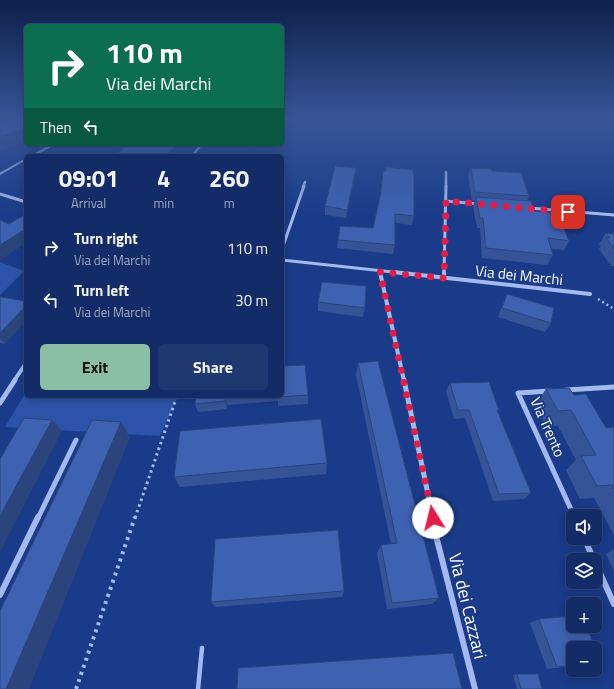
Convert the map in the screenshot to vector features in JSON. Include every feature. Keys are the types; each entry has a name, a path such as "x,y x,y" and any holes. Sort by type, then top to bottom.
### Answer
{"street":[{"path":"444,278 446,172"},
{"path":"284,243 305,182"},
{"path":"0,194 24,201"},
{"path":"446,201 484,204"},
{"path":"522,208 614,215"},
{"name":"Via dei Marchi","path":"284,260 590,294"},
{"name":"Via dei Cazzari","path":"380,272 432,508 434,528 475,689"},
{"path":"0,403 24,366"},
{"name":"Via Trento","path":"562,390 614,387"},
{"name":"Via Trento","path":"555,390 518,393 571,509"},
{"path":"0,595 76,440"},
{"path":"602,578 614,604"}],"lane":[{"path":"0,174 24,160"},
{"path":"198,689 202,648"}],"path":[{"path":"590,294 614,310"},
{"path":"76,689 176,398"}],"shaded area":[{"path":"0,262 24,271 0,295"},
{"path":"24,395 24,398 177,398 160,436 5,427"}],"building":[{"path":"120,151 170,151 168,154 117,154"},
{"path":"335,166 356,168 347,210 325,206"},
{"path":"386,167 413,170 414,173 414,216 395,214 395,245 338,240 340,226 373,228 381,192 383,171 386,171"},
{"path":"471,168 521,173 529,196 475,192"},
{"path":"476,197 531,201 534,211 558,213 569,241 548,238 553,255 486,248 483,218 480,218"},
{"path":"24,215 24,230 0,245 0,220 9,224"},
{"path":"606,233 614,234 614,249 606,237 610,238"},
{"path":"322,282 366,286 365,308 318,302"},
{"path":"507,294 554,308 551,323 502,308"},
{"path":"0,298 24,301 24,308 0,333"},
{"path":"378,361 439,598 392,603 381,545 397,543 358,363"},
{"path":"305,365 308,395 284,397 284,366"},
{"path":"489,382 499,410 497,410 531,493 499,494 469,410 458,410 450,383"},
{"path":"569,388 574,395 586,394 606,428 614,427 614,489 612,485 597,486 581,456 596,455 571,410 558,411 546,389"},
{"path":"196,398 225,398 225,401 195,404"},
{"path":"24,418 52,420 0,516 0,459"},
{"path":"321,419 327,463 174,477 180,431"},
{"path":"92,420 121,422 6,689 0,689 0,611"},
{"path":"338,530 344,591 211,602 215,539"},
{"path":"566,617 566,633 589,633 593,641 566,641 566,666 557,667 539,619"},
{"path":"453,653 462,689 237,689 238,668"},
{"path":"517,674 538,674 542,689 521,689"}],"route":[{"path":"433,518 380,272 444,278 446,201 568,212"}]}
